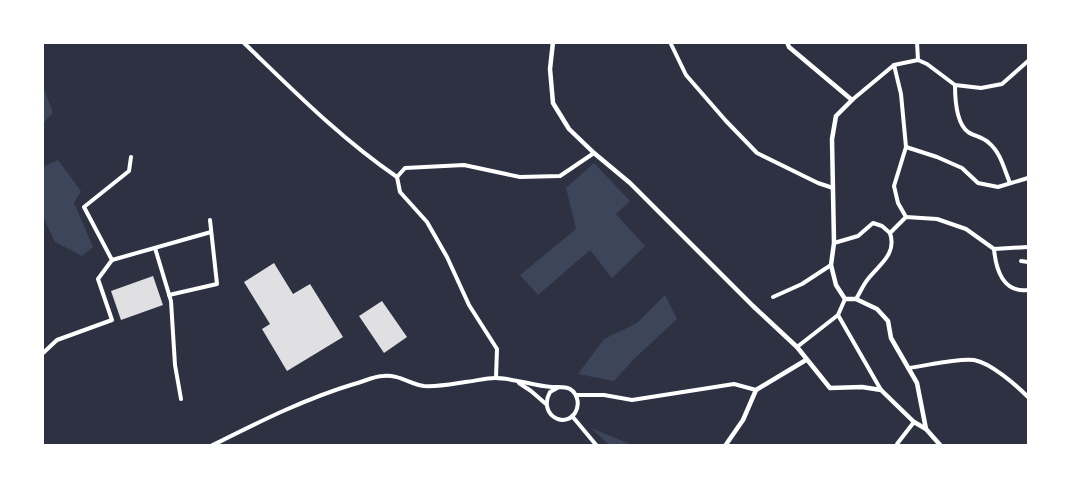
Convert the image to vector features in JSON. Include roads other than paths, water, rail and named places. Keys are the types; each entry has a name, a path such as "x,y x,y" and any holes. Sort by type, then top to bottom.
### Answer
{"street":[{"path":"243,42 327,123 372,160 397,177 400,192 427,222 447,258 469,305 497,349 496,378"},
{"path":"547,42 552,44 550,70 553,102 569,129 594,154 630,183 796,347 830,388 881,390"},
{"path":"670,42 686,75 757,153 818,183 833,188"},
{"path":"787,42 789,47 852,100"},
{"path":"917,42 918,60"},
{"path":"845,299 836,285 831,265 834,244 832,139 836,116 894,65 918,60 927,64 955,85 981,88 1002,84 1028,61"},
{"path":"894,65 901,94 906,147 894,186 898,203 906,217"},
{"path":"955,85 954,101 966,131 988,141 999,154 1010,183"},
{"path":"906,147 937,157 962,168 978,183 998,187 1028,178"},
{"path":"397,177 405,168 464,165 520,176 560,176 594,154"},
{"path":"112,260 84,207 129,171 131,157"},
{"path":"890,233 906,217"},
{"path":"906,217 937,220 966,229 994,249 1028,247"},
{"path":"169,295 217,284 210,220"},
{"path":"834,244 858,236 873,223 882,226 890,233 893,242 888,256 868,280 856,299"},
{"path":"42,354 57,340 112,320 98,279 112,260 211,232"},
{"path":"155,248 171,301 175,365 181,399"},
{"path":"994,249 995,262 1002,278 1009,286 1019,291 1028,290"},
{"path":"1021,261 1028,262"},
{"path":"772,297 802,284 831,265"},
{"path":"796,347 838,315 845,299"},
{"path":"845,299 856,299 877,309 888,321 891,338 917,383 926,429"},
{"path":"838,315 881,390 914,422 926,429 941,446"},
{"path":"725,446 743,420 756,390 806,360"},
{"path":"908,368 974,360 986,364 1017,386 1028,397"},
{"path":"211,446 303,402 383,376 396,377 423,386 496,378 568,388 576,395 632,400 734,384 756,390"},
{"path":"517,382 546,404"},
{"path":"559,387 550,392 546,404 548,412 556,418 566,419 572,416 578,407 576,395"},
{"path":"572,416 597,446"},
{"path":"897,444 914,422"}]}
